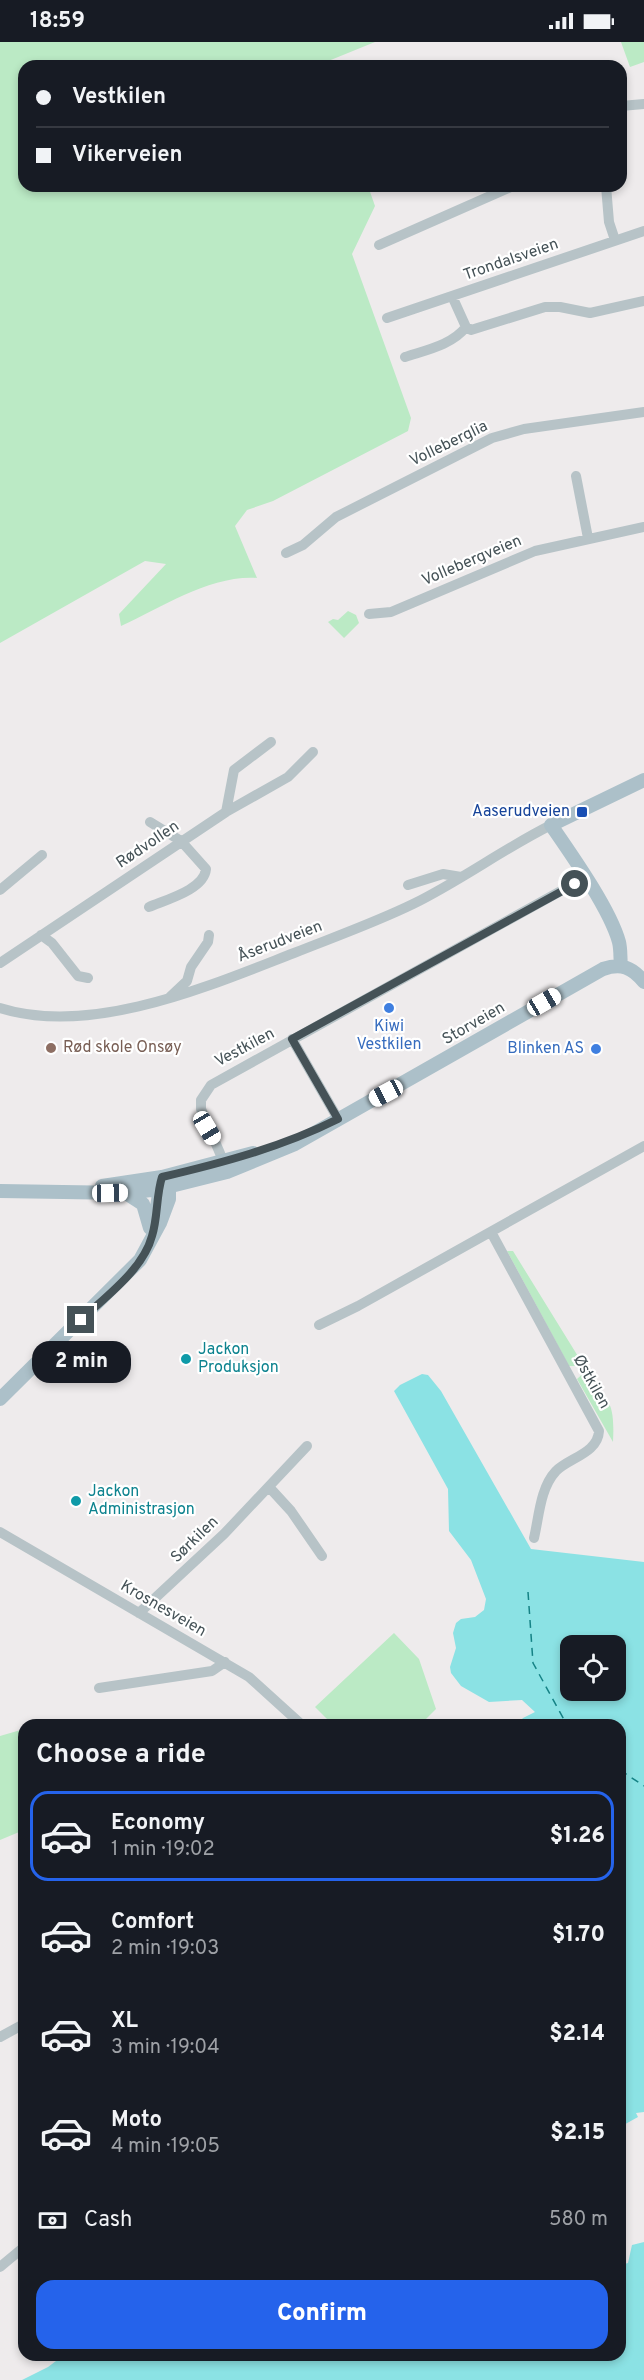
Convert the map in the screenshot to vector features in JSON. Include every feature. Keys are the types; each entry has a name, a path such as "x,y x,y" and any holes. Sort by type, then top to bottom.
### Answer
{"main road":[{"path":"644,780 551,825 586,877 619,941 621,966 632,970 644,982"},
{"name":"Storveien","path":"163,1184 319,1128 338,1119 603,969 621,966"},
{"path":"68,1191 163,1184"},
{"path":"0,1191 126,1193 163,1184"},
{"path":"0,1400 135,1267 153,1236 163,1184"},
{"path":"126,1193 143,1204 153,1236"}],"street":[{"path":"627,105 644,104"},
{"path":"379,246 500,192"},
{"path":"606,192 609,222 615,240"},
{"name":"Trondalsveien","path":"387,318 644,231"},
{"path":"452,296 466,327 471,330 484,328 545,307 560,307 590,313 644,301"},
{"path":"405,357 445,343 459,335 466,327"},
{"name":"Volleberglia","path":"286,553 303,545 336,517 492,438 524,429 644,412"},
{"path":"576,476 588,538"},
{"name":"Vollebergveien","path":"369,614 391,612 535,551 644,527"},
{"path":"226,812 234,771 271,742"},
{"name":"Rødvollen","path":"0,963 181,841 288,777 313,752"},
{"path":"149,907 196,885 206,874 204,865 181,841 150,822"},
{"name":"Åserudveien","path":"0,1008 27,1016 65,1016 136,1007 208,986 412,905 551,825"},
{"path":"0,890 42,855"},
{"path":"408,885 443,874 461,877"},
{"name":"Vestkilen","path":"222,1158 201,1109 206,1092 219,1079 586,877"},
{"path":"41,935 52,943 78,976 88,978"},
{"path":"167,999 187,981 191,967 208,942 209,935"},
{"path":"292,1039 338,1119"},
{"path":"319,1325 358,1306 644,1146"},
{"name":"Østkilen","path":"491,1232 599,1431 595,1444 554,1474 544,1493 534,1538"},
{"name":"Sørkilen","path":"139,1613 200,1558 307,1446"},
{"path":"269,1487 291,1511 322,1556"},
{"name":"Krosnesveien","path":"0,1532 225,1662 271,1695 296,1719"},
{"path":"99,1688 212,1671 225,1662"},
{"path":"0,2037 18,2027"},
{"path":"0,2267 18,2252"}],"green space":[{"path":"0,42 375,42 331,60 18,60 18,192 370,192 375,206 352,254 411,418 408,431 273,501 247,510 235,526 257,578 239,578 204,587 121,626 119,614 166,564 145,561 0,643"},
{"path":"621,42 644,42 644,62 630,67"},
{"path":"348,611 356,615 359,623 344,638 328,622 333,619 338,620"},
{"path":"507,1251 513,1251 584,1366 569,1366"},
{"path":"586,1371 609,1403 613,1418 613,1442 577,1379"},
{"path":"394,1633 419,1659 436,1709 426,1719 327,1719 315,1707"},
{"path":"18,1731 18,1832 0,1840 0,1736"}],"water":[{"path":"422,1374 428,1375 441,1391 531,1549 644,1562 644,2112 636,2113 638,2117 626,2124 626,1719 522,1719 535,1712 522,1700 489,1702 461,1686 451,1673 450,1667 456,1648 453,1633 456,1623 461,1619 475,1617 484,1610 486,1599 471,1560 449,1531 448,1489 394,1391 400,1385"},
{"path":"644,2242 644,2380 22,2380 56,2361 626,2361 626,2264 632,2245"}],"ferry route":[{"path":"528,1592 533,1663 564,1719"},
{"path":"626,1774 644,1786"}],"place":[{"name":"Aaserudveien","path":"582,812"},
{"name":"Kiwi Vestkilen","path":"389,1008"},
{"name":"Rød skole Onsøy","path":"51,1048"},
{"name":"Blinken AS","path":"596,1049"},
{"name":"Jackon Produksjon","path":"186,1359"},
{"name":"Jackon Administrasjon","path":"76,1501"}],"route":[{"path":"81,1320 135,1267 145,1252 153,1236 162,1177 270,1148 338,1119 292,1039 427,963 461,947 575,884"}]}
